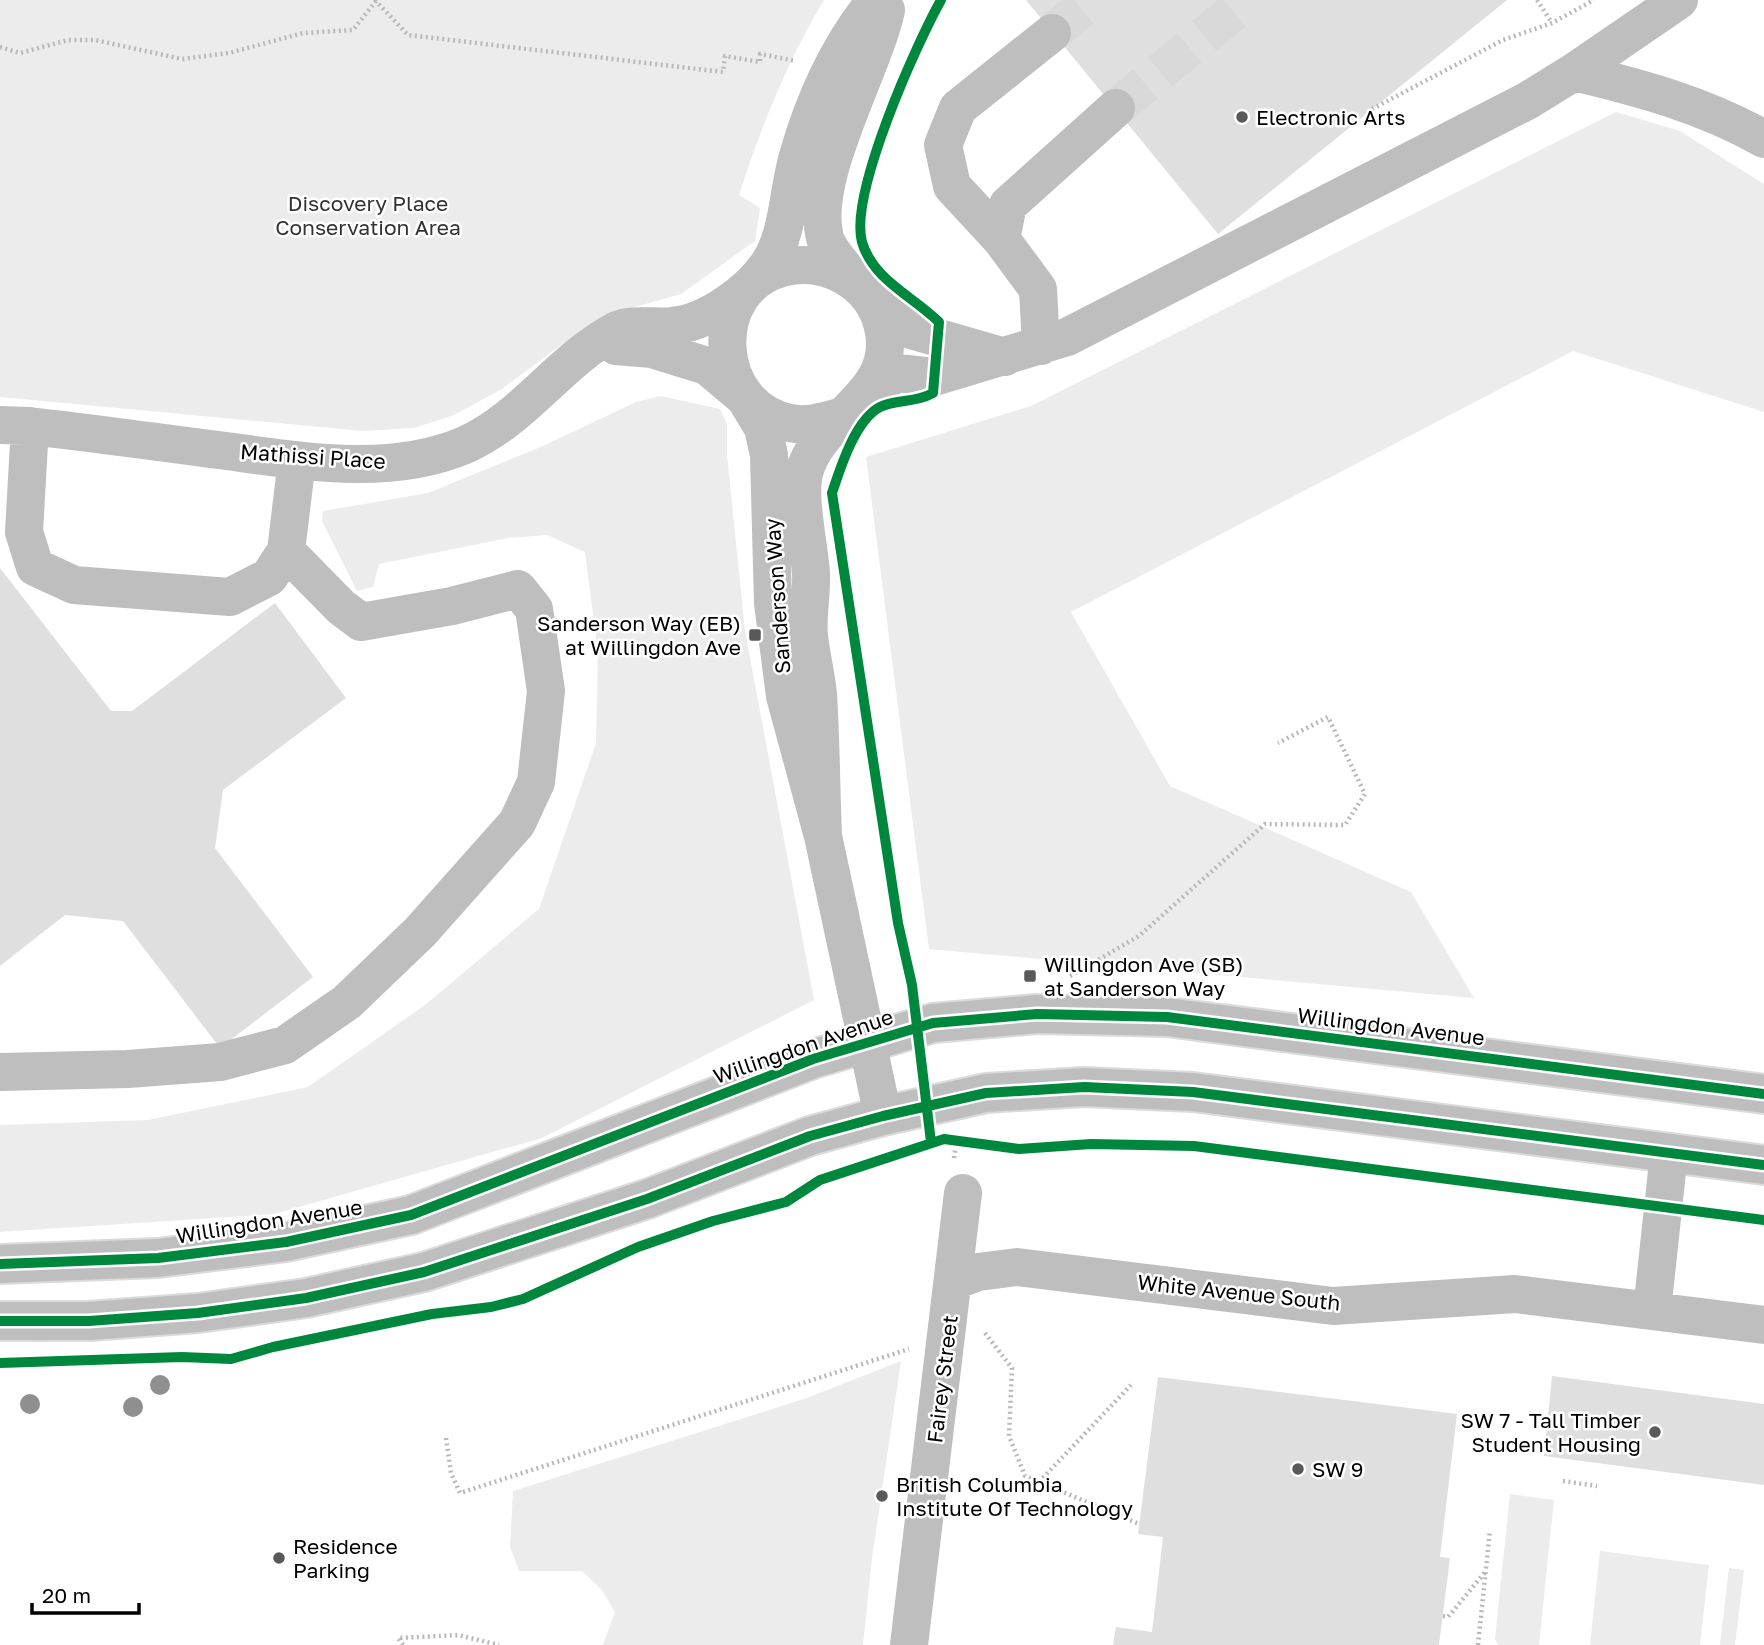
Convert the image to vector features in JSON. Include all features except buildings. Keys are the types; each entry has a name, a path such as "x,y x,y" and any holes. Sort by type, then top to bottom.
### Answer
{"street":[{"path":"745,398 731,376 725,350 728,324 738,300 772,258 783,223 797,156 825,82 855,26 876,0"},
{"path":"858,402 884,355 884,328 865,293 825,239 824,197 853,97 884,19 888,0"},
{"path":"590,346 634,345 707,366 766,414 790,423 816,424 858,402 898,373 934,377 1067,337 1527,101 1679,0"},
{"path":"1024,352 1038,289 1001,239 952,186 943,145 958,108 1052,33"},
{"path":"1574,72 1650,90 1729,119 1764,139"},
{"path":"1001,239 1008,205 1116,108"},
{"path":"756,281 779,269 806,264 832,269 911,330 1024,352"},
{"name":"Mathissi Place","path":"15,425 297,460 372,464 413,460 463,446 503,425 590,346 621,328 675,326 713,312 756,281"},
{"name":"Sanderson Way","path":"745,398 763,428 769,455 773,603 785,695 823,836 883,1116"},
{"name":"Sanderson Way","path":"823,836 817,691 809,635 811,578 808,532 801,495 804,472 822,436 858,402"},
{"path":"15,425 24,532 35,567 74,585 230,597 269,577 286,551 297,460"},
{"path":"0,1072 128,1069 220,1062 285,1045 347,1002 407,945 517,823 536,782 546,691 534,609 518,589 452,606 361,622 341,607 286,551"},
{"name":"Willingdon Avenue","path":"0,1264 158,1258 286,1242 411,1215 813,1059 933,1023 1037,1014 1167,1017 1764,1094"},
{"path":"0,1321 89,1321 198,1313 306,1298 424,1272 647,1199 810,1136 883,1116 986,1093 1097,1087 1193,1092 1764,1165"},
{"path":"1652,1311 1670,1153"},
{"name":"Fairey Street","path":"909,1645 963,1193"},
{"name":"White Avenue South","path":"954,1281 978,1272 1017,1267 1334,1306 1515,1294 1764,1325"}],"path":[{"path":"0,47 20,53 68,40 95,40 181,59 229,53 303,33 353,30 376,0 408,35 723,72 725,56 760,62 760,54 802,62"},
{"path":"1537,0 1552,23"},
{"path":"1371,110 1503,40 1552,23 1594,0"},
{"path":"1067,978 1139,936 1265,824 1345,825 1365,794 1328,717 1278,744"},
{"path":"978,1324 1012,1368 1009,1436 1025,1476 1139,1524"},
{"path":"446,1438 451,1473 460,1493 882,1360 912,1348"},
{"path":"1039,1482 1131,1385"},
{"path":"1563,1481 1597,1486"},
{"path":"1478,1645 1490,1530"},
{"path":"1443,1616 1448,1617 1486,1570"},
{"path":"402,1645 398,1637 458,1635 499,1645"}],"green space":[{"name":"Discovery Place Conservation Area","path":"0,0 824,0 776,95 739,195 760,208 755,241 681,294 610,314 565,342 502,389 454,415 414,428 363,431 0,397"},
{"path":"1616,112 1680,131 1764,184 1764,412 1573,351 1071,612 1170,786 1411,892 1474,998 929,949 866,457 1031,406"},
{"path":"661,396 720,409 727,424 727,455 745,631 814,1000 542,1138 274,1214 0,1232 0,1125 148,1120 308,1087 425,1005 539,909 596,743 598,653 585,552 547,535 508,538 379,564 373,587 357,591 322,521 323,511 428,493 543,446 636,402"},
{"path":"901,1361 872,1558 863,1645 603,1645 615,1612 602,1590 582,1571 519,1571 510,1547 513,1491 804,1399"},
{"path":"1510,1494 1554,1500 1539,1645 1498,1645 1495,1639"},
{"path":"1600,1551 1709,1565 1700,1645 1590,1645"},
{"path":"1729,1568 1744,1570 1735,1645 1720,1645"}],"tunnel":[{"path":"1052,33 1092,0"},
{"path":"1116,108 1248,0"}],"cycle path":[{"path":"931,1142 912,985 898,923 832,493 850,446 871,413 886,405 933,393 939,322 875,267 862,242 861,220 865,190 887,120 916,50 941,0"},
{"path":"0,1264 158,1258 286,1242 411,1215 813,1059 933,1023 1037,1014 1167,1017 1764,1094"},
{"path":"0,1321 89,1321 198,1313 306,1298 424,1272 647,1199 810,1136 883,1116 986,1093 1084,1087 1193,1092 1764,1165"},
{"path":"0,1363 182,1357 231,1359 273,1347 432,1314 491,1307 523,1299 638,1247 713,1221 786,1202 820,1180 944,1139 1019,1149 1091,1144 1194,1146 1764,1220"}],"place":[{"name":"Electronic Arts","path":"1242,117"},
{"name":"Sanderson Way (EB) at Willingdon Ave","path":"755,635"},
{"name":"Willingdon Ave (SB) at Sanderson Way","path":"1030,976"},
{"name":"SW 7 - Tall Timber Student Housing","path":"1655,1432"},
{"name":"SW 9","path":"1298,1469"},
{"name":"British Columbia Institute Of Technology","path":"882,1496"},
{"name":"Residence Parking","path":"279,1558"}]}
